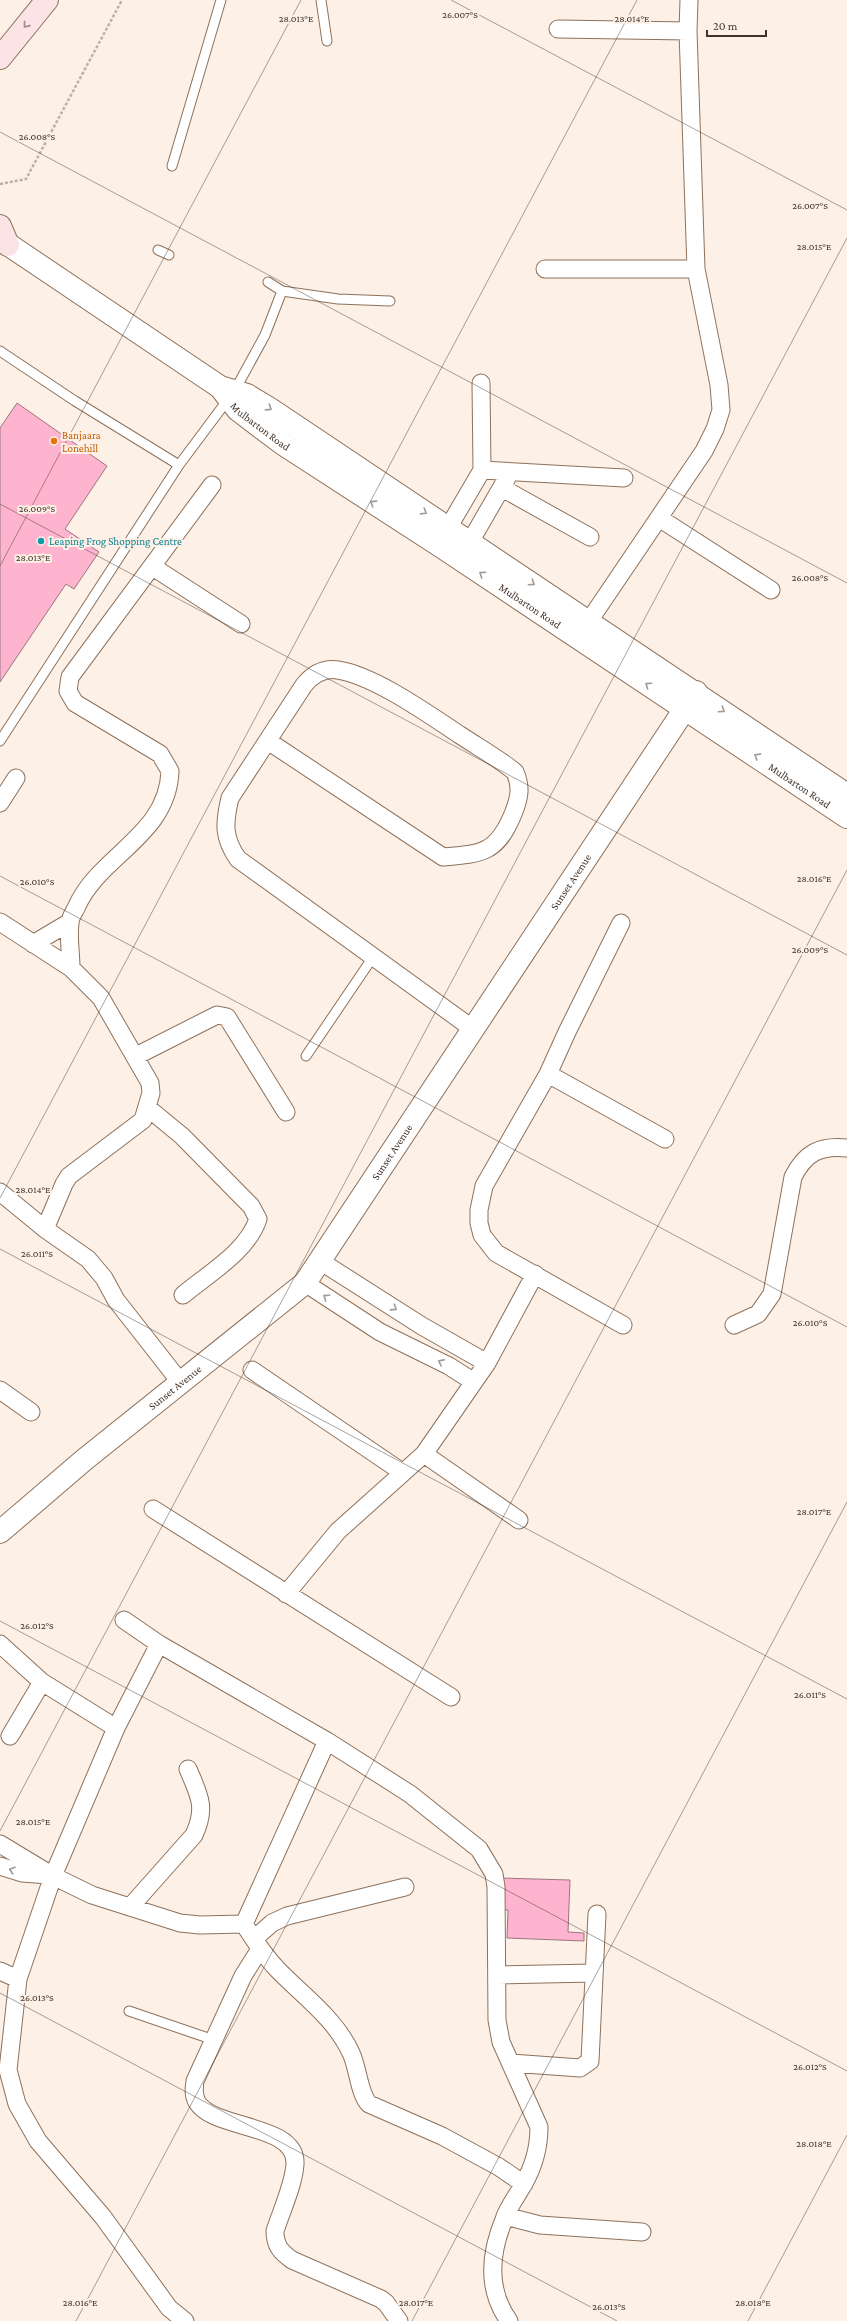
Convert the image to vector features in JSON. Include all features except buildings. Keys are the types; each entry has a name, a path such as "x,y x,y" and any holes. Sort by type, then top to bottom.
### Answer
{"main road":[{"path":"0,74 3,54 46,0"}],"street":[{"path":"589,621 704,451 715,430 721,410 719,385 696,269 688,31 689,0"},
{"path":"558,29 688,31"},
{"name":"Mulbarton Road","path":"3,237 228,392 270,409 589,621 690,701 847,818"},
{"path":"545,269 696,269"},
{"path":"448,528 482,470 481,383"},
{"name":"Mulbarton Road","path":"228,392 253,422 283,444 442,547 690,701 847,795"},
{"path":"482,470 624,478"},
{"path":"470,542 511,472"},
{"path":"72,968 70,922 79,901 92,883 142,835 165,798 170,778 170,771 160,754 75,703 68,691 70,677 153,567 212,485"},
{"path":"502,488 590,537"},
{"path":"659,518 770,590"},
{"path":"153,567 241,624"},
{"path":"268,741 443,856 472,855 496,843 505,833 520,797 519,780 515,772 507,765 419,708 368,680 339,670 316,673 309,679 230,798 226,813 228,845 238,859 472,1029"},
{"name":"Sunset Avenue","path":"0,1532 84,1460 305,1283 357,1201 690,701"},
{"path":"0,803 16,778"},
{"path":"0,922 72,968 106,1004 150,1083 151,1092 148,1108 142,1120 70,1176 64,1184 46,1229"},
{"path":"33,944 70,922"},
{"path":"621,923 548,1074 484,1186 479,1210 479,1223 482,1234 496,1253 536,1274 623,1325"},
{"path":"136,1056 217,1015 227,1017 286,1112"},
{"path":"548,1074 665,1139"},
{"path":"148,1108 182,1136 251,1206 258,1219 254,1230 241,1247 183,1295"},
{"path":"734,1325 758,1314 772,1294 793,1177 798,1166 817,1151 830,1146 847,1148"},
{"path":"0,1192 46,1229 88,1259 104,1278 116,1300 181,1383"},
{"path":"320,1261 422,1326 487,1363"},
{"path":"286,1594 338,1531 402,1472 424,1454 487,1363 536,1274"},
{"path":"305,1283 380,1332 449,1366 474,1382"},
{"path":"252,1370 402,1472"},
{"path":"0,1390 31,1412"},
{"path":"424,1454 519,1520"},
{"path":"153,1508 451,1698"},
{"path":"124,1620 159,1644 327,1741 410,1794 479,1848 494,1874 496,1887 497,2020 502,2042 539,2127 539,2141 524,2184 505,2216 492,2260 493,2285 500,2308 509,2321"},
{"path":"0,1644 42,1682 116,1728"},
{"path":"159,1644 116,1728 53,1876 18,1979 8,2070 17,2104 38,2140 103,2217 169,2308 185,2321"},
{"path":"10,1736 42,1682"},
{"path":"244,1924 327,1741"},
{"path":"131,1906 194,1835 200,1822 202,1801 188,1769"},
{"path":"0,1844 53,1876 92,1895 131,1906 180,1923 200,1925 244,1924"},
{"path":"0,1866 22,1873 53,1876"},
{"path":"399,2321 386,2303 381,2299 292,2260 280,2252 276,2244 275,2231 293,2173 295,2163 292,2152 281,2139 211,2113 197,2103 194,2091 195,2081 257,1944 272,1923 287,1916 405,1887"},
{"path":"511,2063 580,2068 590,2061 597,1914"},
{"path":"244,1924 257,1944 277,1969 329,2019 351,2052 359,2073 364,2097 368,2104 442,2136 499,2167 524,2184"},
{"path":"0,1971 18,1979"},
{"path":"497,1975 594,1973"},
{"path":"505,2216 540,2226 642,2232"}],"lane":[{"path":"172,166 221,0"},
{"path":"321,0 327,41"},
{"path":"158,250 168,255"},
{"path":"268,282 282,291 338,300 390,301"},
{"path":"0,741 179,465 266,335 282,291"},
{"path":"0,351 75,401 179,465"},
{"path":"306,1056 373,957"},
{"path":"129,2011 214,2040"}],"path":[{"path":"0,184 26,179 122,0"}],"place":[{"name":"Banjaara Lonehill","path":"54,441"},
{"name":"Leaping Frog Shopping Centre","path":"41,541"}]}
